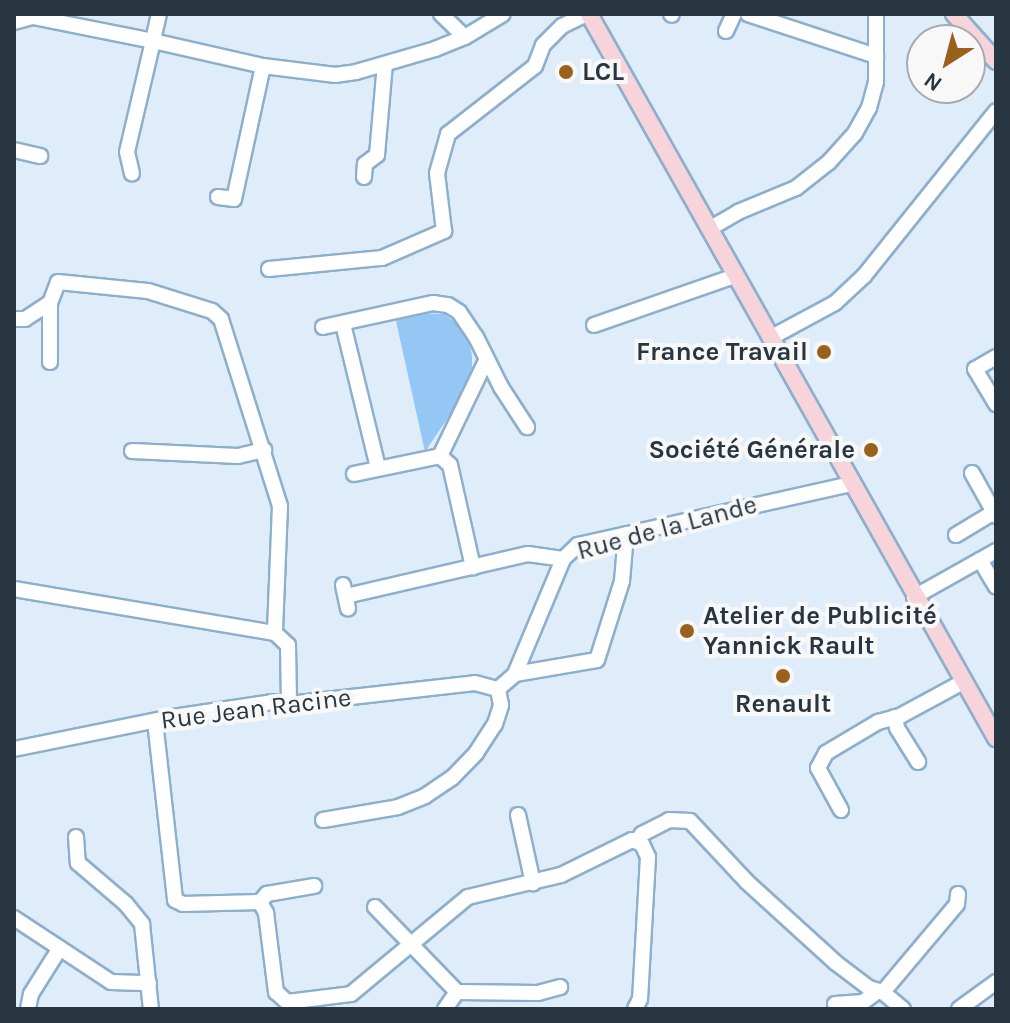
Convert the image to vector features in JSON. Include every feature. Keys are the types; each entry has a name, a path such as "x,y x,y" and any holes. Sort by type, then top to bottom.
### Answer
{"main road":[{"path":"588,14 850,484 996,738"},
{"path":"954,14 996,61"}],"street":[{"path":"132,173 127,152 159,14"},
{"path":"441,14 465,37"},
{"path":"14,22 33,17 263,66 335,75 385,64 465,37 503,14"},
{"path":"269,269 382,258 444,231 437,173 448,134 535,66 558,20 588,14"},
{"path":"726,31 734,14"},
{"path":"748,14 876,56"},
{"path":"709,229 738,212 796,188 829,162 855,133 869,108 876,82 876,14"},
{"path":"364,177 365,164 377,155 385,64"},
{"path":"218,197 234,199 263,66"},
{"path":"770,338 835,303 864,276 996,111"},
{"path":"14,150 40,156"},
{"path":"594,325 735,276"},
{"path":"50,362 50,303 54,286 66,281 148,291 217,314 280,506 275,633"},
{"path":"323,327 441,302 459,312 527,427"},
{"path":"14,319 25,319 50,303"},
{"path":"343,324 378,468"},
{"path":"996,357 975,369 996,404"},
{"path":"440,456 486,361"},
{"path":"132,451 238,456 264,450"},
{"path":"354,474 440,456"},
{"path":"440,456 450,465 473,567"},
{"path":"956,535 995,514 972,473"},
{"name":"Rue de la Lande","path":"346,596 528,554 563,559 578,545 850,484"},
{"path":"515,674 597,660 622,581 626,534"},
{"path":"914,597 996,551"},
{"path":"323,820 398,807 425,796 452,778 476,753 495,724 501,705 498,689 515,674 563,559"},
{"path":"980,560 996,587"},
{"path":"14,589 275,633 288,645 289,704"},
{"path":"841,810 818,768 826,753 878,722 895,717 963,682"},
{"name":"Rue Jean Racine","path":"14,749 272,702 289,704 475,683 498,689"},
{"path":"895,717 897,728 918,762"},
{"path":"155,721 175,900 183,904 260,902 267,894 314,886"},
{"path":"518,815 533,883"},
{"path":"637,841 642,834 669,820 690,821 758,893 836,963 903,1009"},
{"path":"76,837 78,863 141,921 151,1009"},
{"path":"260,902 266,913 276,992 287,1006 348,1002 468,897 482,891 533,883 580,867 624,842 637,841"},
{"path":"637,841 648,857 639,1006"},
{"path":"835,1004 863,1002 880,992 957,904 958,894"},
{"path":"375,907 457,992 538,993 560,987"},
{"path":"14,918 115,984 149,983"},
{"path":"28,1009 31,994 60,948"},
{"path":"959,1009 996,982"},
{"path":"445,1009 457,992"}],"shaded area":[{"path":"417,313 444,314 461,326 469,339 472,356 472,374 461,398 425,452 396,321"}],"place":[{"name":"LCL","path":"566,72"},
{"name":"France Travail","path":"824,352"},
{"name":"Société Générale","path":"871,450"},
{"name":"Atelier de Publicité Yannick Rault","path":"687,631"},
{"name":"Renault","path":"783,676"}]}
